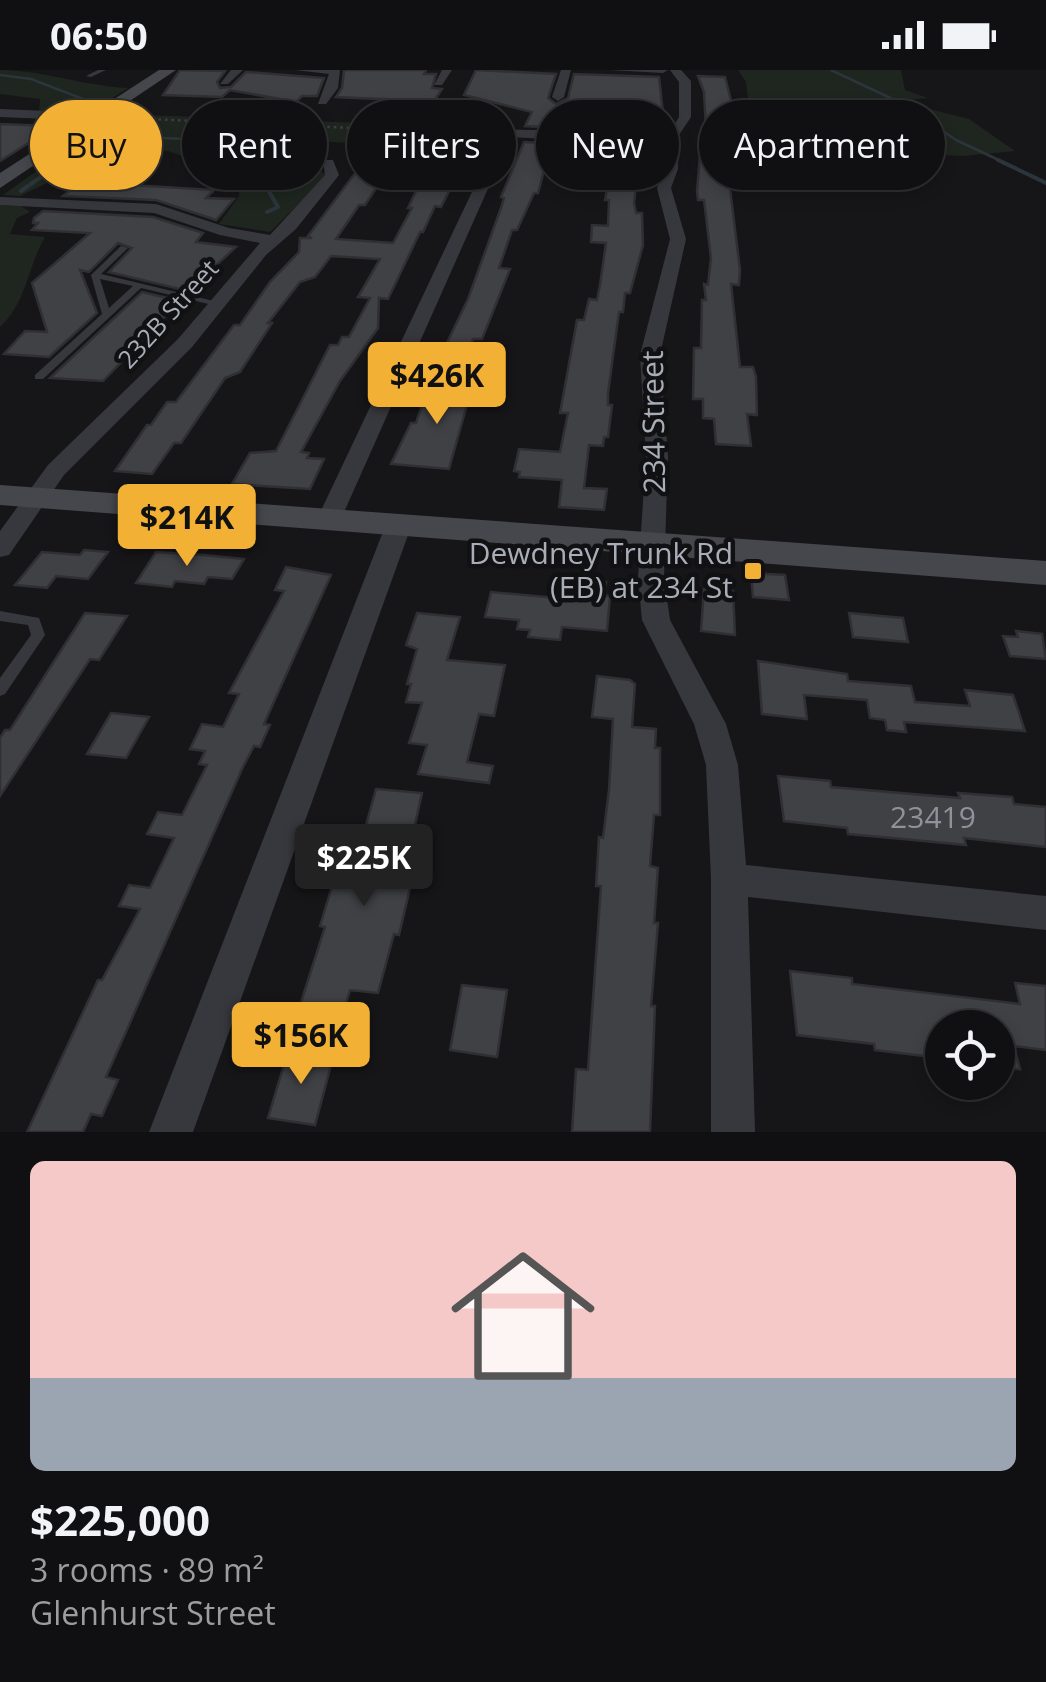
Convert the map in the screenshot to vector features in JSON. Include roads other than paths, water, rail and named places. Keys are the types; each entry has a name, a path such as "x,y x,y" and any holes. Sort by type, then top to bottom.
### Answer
{"main road":[{"path":"123,100 170,70"},
{"path":"0,182 30,162"},
{"path":"0,495 1046,573"}],"street":[{"path":"224,82 238,70"},
{"path":"300,70 335,71 332,88 323,100"},
{"path":"438,83 447,70"},
{"path":"558,97 566,70"},
{"path":"614,70 663,70"},
{"name":"234 Street","path":"675,70 685,81 685,117 679,129"},
{"path":"0,113 30,114"},
{"name":"232B Street","path":"0,549 54,472 172,357 273,240 290,226 332,174 328,163"},
{"path":"330,519 480,190"},
{"name":"234 Street","path":"665,190 678,239 650,355 658,456 651,578 656,620 718,744 729,880 733,1132"},
{"path":"0,201 156,209 226,232 273,240"},
{"path":"172,1132 399,524"},
{"path":"729,880 1046,912"}],"lane":[{"path":"89,76 102,70"},
{"path":"94,275 124,248"},
{"path":"94,275 218,303"},
{"path":"94,275 106,312"},
{"path":"39,376 137,287"},
{"path":"0,616 34,621 38,635 0,690"}],"waterway":[{"path":"831,70 901,103 956,140 1003,162"},
{"path":"0,75 31,79 80,100"},
{"path":"162,138 182,139"},
{"path":"998,160 1046,183"},
{"path":"21,191 30,185"},
{"path":"267,212 278,207 268,190"}],"place":[{"name":"Dewdney Trunk Rd (EB) at 234 St","path":"753,571"}]}
